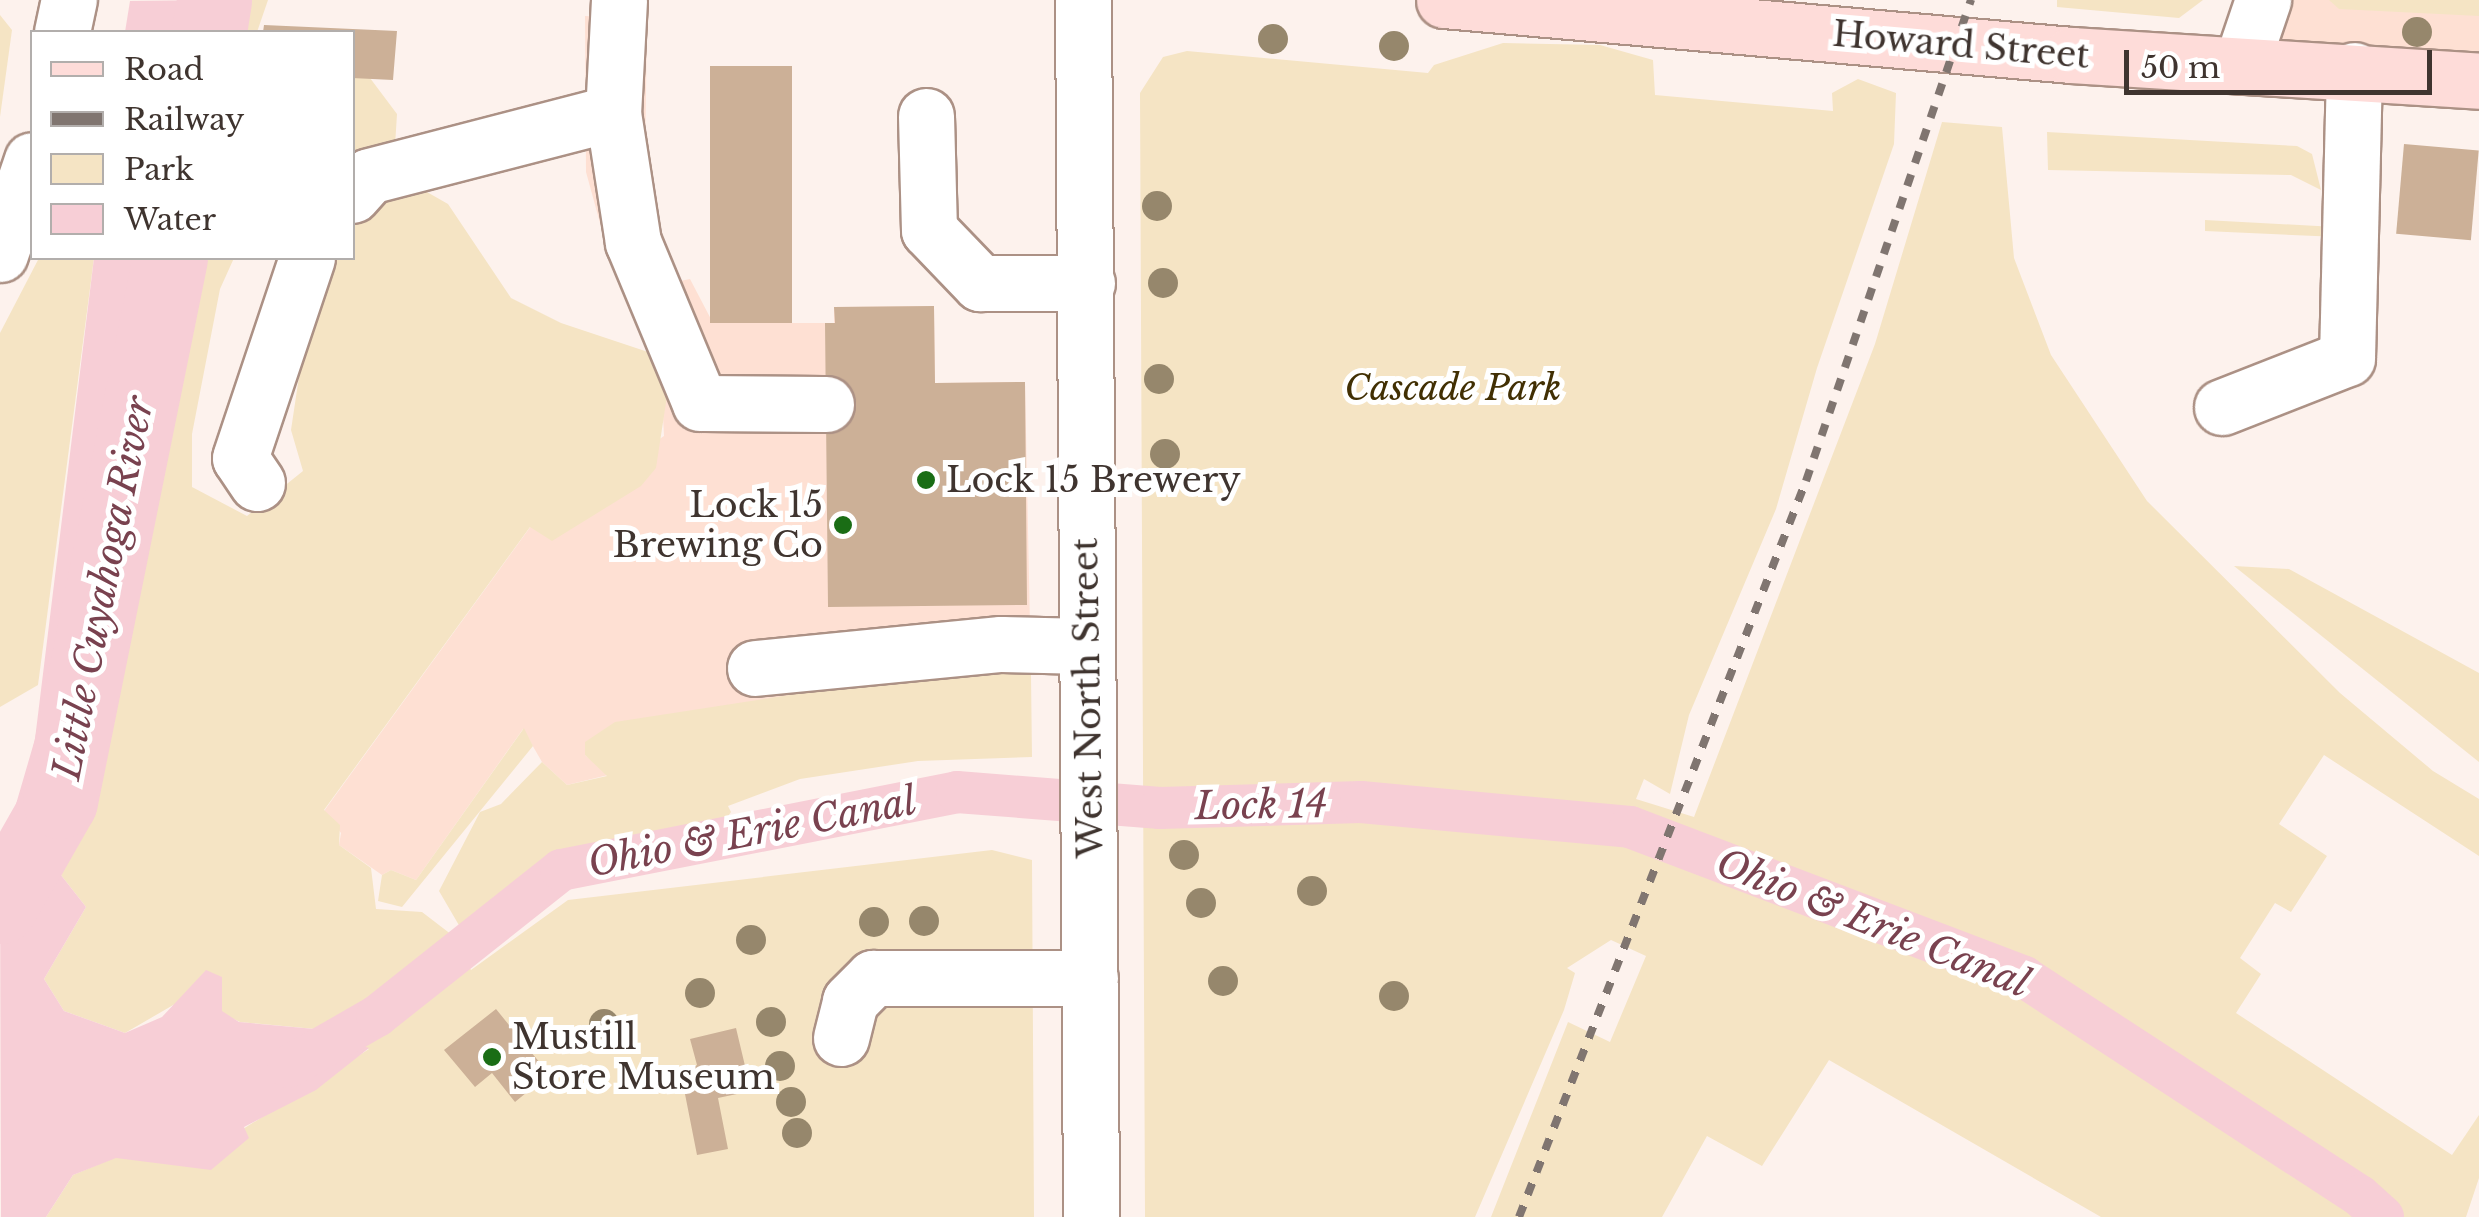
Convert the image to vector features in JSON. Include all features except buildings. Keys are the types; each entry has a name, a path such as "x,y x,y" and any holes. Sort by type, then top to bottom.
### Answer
{"main road":[{"name":"Howard Street","path":"1444,0 2479,81"}],"street":[{"path":"62,30 69,0"},
{"path":"618,0 612,113 633,242 700,403 826,404"},
{"name":"West North Street","path":"1084,0 1091,1217"},
{"path":"2242,65 2263,0"},
{"path":"2222,407 2348,358 2354,70"},
{"path":"355,192 369,176 612,113"},
{"path":"926,116 929,230 967,270 980,283 1087,283"},
{"path":"0,254 30,166"},
{"path":"256,484 240,458 307,260"},
{"path":"756,668 1001,644 1086,646"},
{"path":"842,1038 850,1002 873,978 1090,978"}],"shaded area":[{"path":"2263,0 2479,0 2479,81 2242,65"},
{"path":"585,16 647,19 645,166 657,230 675,282 690,279 713,323 834,323 834,307 934,306 935,383 1025,382 1031,675 1021,659 585,755 608,775 567,785 542,762 523,729 416,880 391,870 382,875 339,845 341,833 324,811 531,526 664,436 660,356 611,263 586,172"}],"green space":[{"path":"214,0 268,0 258,30 209,30"},
{"path":"2057,0 2203,0 2179,18 2057,7"},
{"path":"2329,0 2479,0 2479,16 2339,9"},
{"path":"0,15 12,30 0,117"},
{"name":"Cascade Park","path":"1503,43 1600,45 1653,60 1655,95 1833,111 1832,93 1858,79 1896,93 1894,144 1817,368 1776,509 1689,715 1670,794 1644,779 1636,799 1694,817 1875,344 1942,122 2002,127 2014,258 2051,355 2147,501 2340,693 2433,771 2479,799 2479,856 2324,755 2279,824 2327,856 2291,912 2275,903 2240,958 2261,974 2236,1013 2452,1155 2479,1115 2479,1178 2466,1217 2101,1217 1829,1060 1762,1166 1707,1136 1662,1217 1491,1217 1568,1022 1610,1042 1646,956 1611,940 1567,968 1575,973 1564,1010 1475,1217 1145,1217 1140,93 1163,57 1187,51 1428,73 1434,65"},
{"path":"355,78 370,78 397,114 395,146 355,169"},
{"path":"2047,132 2297,146 2312,154 2321,190 2291,175 2048,170"},
{"path":"390,171 448,204 511,298 561,323 660,356 667,396 656,468 641,486 552,541 530,527 324,810 340,825 339,845 371,868 376,909 422,912 452,935 471,970 568,900 992,850 1032,860 1034,1217 46,1217 73,1175 116,1157 185,1166 369,1049 315,1029 240,1022 187,997 125,1033 64,1011 44,979 86,907 57,870 60,801 168,260 233,260 220,289 192,434 192,487 247,516 303,471 291,430 306,330 329,260 355,260 355,222"},
{"path":"2205,220 2335,227 2339,237 2205,231"},
{"path":"38,260 94,260 38,685 0,707 0,333"},
{"path":"2234,566 2289,569 2479,673 2479,762"},
{"path":"1021,659 1031,675 1032,757 918,761 800,779 728,806 731,812 701,854 647,873 610,868 539,900 499,931 460,927 439,891 480,812 501,804 542,762 567,785 607,776 585,755 585,742 615,722"},
{"path":"524,728 533,746 402,907 378,901 382,875 391,870 416,880"}],"water":[{"path":"214,0 209,30 125,30 130,1"},
{"path":"94,260 168,260 60,801 57,870 86,907 44,979 64,1011 125,1033 162,1017 206,970 222,977 222,1011 239,1022 315,1029 369,1048 316,1090 244,1127 249,1138 211,1170 116,1158 73,1175 46,1217 1,1217 0,859 35,739"}],"waterway":[{"name":"Little Cuyahoga River","path":"209,30 214,0"},
{"name":"Little Cuyahoga River","path":"0,906 60,801 170,260"},
{"name":"Lock 14","path":"288,1067 377,1016 561,870 957,792 1160,808 1361,802 1630,827 2024,977 2360,1196 2383,1217"}],"railway":[{"path":"1519,1217 1806,481 1971,0"}],"place":[{"name":"Lock 15 Brewery","path":"926,480"},
{"name":"Lock 15 Brewing Co","path":"843,525"},
{"name":"Mustill Store Museum","path":"492,1057"}],"water label":[{"name":"Ohio & Erie Canal","path":"752,832"},
{"name":"Ohio & Erie Canal","path":"1873,923"}]}
